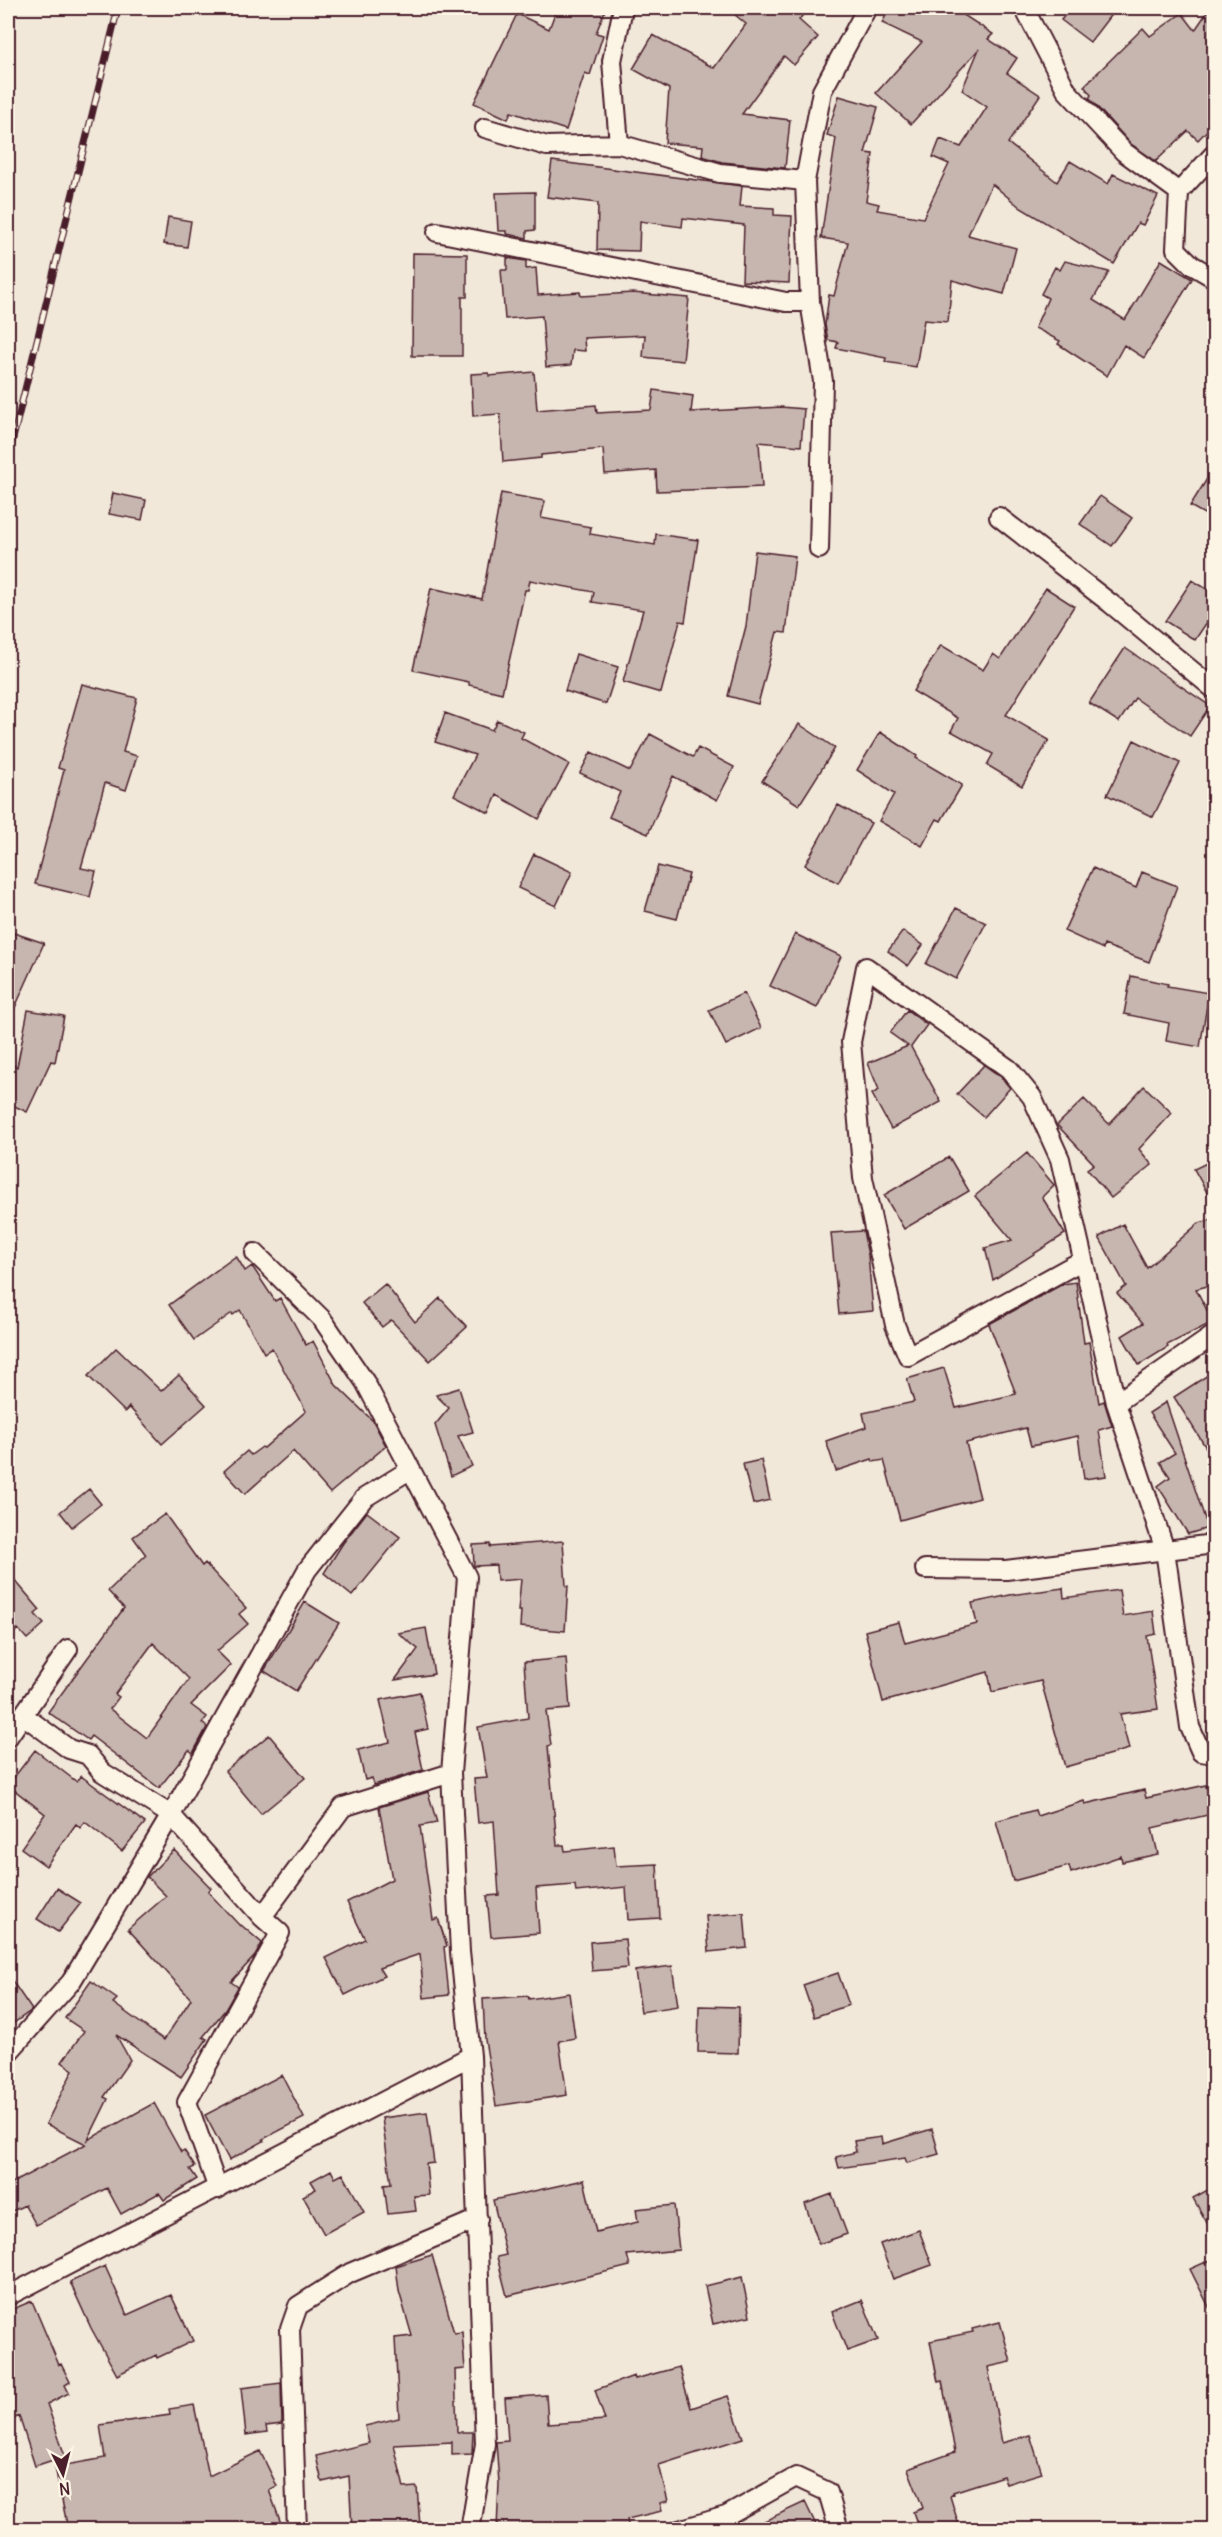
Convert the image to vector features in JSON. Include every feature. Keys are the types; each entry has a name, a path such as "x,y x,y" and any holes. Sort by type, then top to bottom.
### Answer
{"street":[{"path":"619,144 612,61 623,8"},
{"path":"819,549 823,381 810,302 806,181 822,91 867,8"},
{"path":"1024,8 1067,91 1124,152 1179,192"},
{"path":"484,128 547,146 619,144 720,173 806,181"},
{"path":"1215,154 1179,192 1176,249 1192,265 1215,278"},
{"path":"437,232 786,302 810,302"},
{"path":"999,517 1215,689"},
{"path":"1083,1260 908,1356 895,1325 864,1178 851,1042 866,967 1009,1069 1032,1097 1060,1159 1116,1403 1165,1550 1190,1727 1201,1752 1215,1754"},
{"path":"255,1253 322,1319 364,1382 467,1577 451,1773 460,1952 471,2056 485,2444 470,2529"},
{"path":"1116,1403 1215,1335"},
{"path":"8,2053 71,1982 171,1815 307,1570 364,1498 411,1469"},
{"path":"925,1569 1006,1570 1215,1544"},
{"path":"8,1737 68,1649"},
{"path":"23,1715 69,1749 88,1755 102,1772 171,1815 262,1917 280,1933 187,2102 218,2189"},
{"path":"262,1917 343,1807 451,1773"},
{"path":"8,2296 471,2056"},
{"path":"297,2529 290,2330 298,2306 350,2273 478,2219"},
{"path":"679,2529 726,2516 796,2477 828,2492 839,2529"}],"building":[{"path":"557,8 606,8 596,33 603,35 590,75 585,73 566,130 511,112 508,119 474,103 517,14 549,29"},
{"path":"727,8 808,8 799,20 818,37 794,65 784,56 742,114 790,120 785,168 722,162 702,156 703,146 665,143 669,89 633,69 653,35 714,68 746,24"},
{"path":"890,8 953,8 993,34 988,39 1017,58 1007,73 1040,95 1008,143 1057,182 1070,161 1108,184 1113,174 1158,196 1143,225 1138,223 1114,264 1021,208 992,184 968,235 1016,248 1004,294 952,280 948,322 924,320 916,367 885,362 886,358 836,348 838,342 828,340 825,325 829,295 834,296 848,242 821,238 836,138 827,135 839,96 878,107 865,153 873,154 866,201 879,204 877,210 923,218 949,164 933,157 940,139 961,147 987,107 962,90 979,49 911,124 876,93 922,42 882,23"},
{"path":"1071,8 1116,8 1090,42 1061,20"},
{"path":"1210,8 1215,8 1215,122 1198,140 1188,131 1156,161 1131,144 1089,98 1091,95 1084,86 1143,28 1150,36 1182,13 1195,30"},
{"path":"552,161 742,186 740,206 774,208 774,215 792,216 789,283 742,281 744,225 683,218 682,227 640,221 639,251 597,250 598,203 547,197"},
{"path":"535,192 535,230 527,231 527,238 507,234 507,231 498,231 496,193"},
{"path":"168,217 191,221 187,247 164,244"},
{"path":"413,253 467,254 467,297 462,297 462,356 412,356"},
{"path":"507,258 526,261 526,269 536,268 538,295 580,292 581,296 633,293 689,298 683,361 643,357 645,335 584,338 585,351 573,350 571,365 546,367 542,316 505,319 501,270 507,270"},
{"path":"1161,260 1192,279 1144,358 1124,345 1107,376 1058,344 1060,341 1035,328 1048,298 1041,294 1055,267 1060,270 1065,261 1109,272 1093,300 1125,320"},
{"path":"534,372 537,410 596,405 597,413 651,410 654,390 693,396 691,412 781,407 804,409 801,446 759,442 762,487 657,491 656,470 605,474 603,449 541,455 541,458 503,462 500,414 473,416 471,374 489,373 489,376"},
{"path":"1215,466 1215,520 1190,506"},
{"path":"113,493 146,500 142,520 109,514"},
{"path":"501,493 545,501 541,518 591,527 590,534 655,545 656,534 698,540 685,622 680,621 661,693 623,682 643,610 592,602 594,592 530,580 528,590 525,590 502,693 469,685 469,682 413,670 431,588 482,599"},
{"path":"1100,496 1132,518 1112,546 1080,524"},
{"path":"755,551 795,556 786,633 777,632 758,704 728,696 746,626"},
{"path":"1192,580 1215,594 1215,610 1195,640 1165,621"},
{"path":"1046,588 1074,606 1006,715 1049,740 1022,786 987,765 993,754 951,731 958,718 913,691 941,645 983,670 993,654 1000,659"},
{"path":"1125,648 1210,706 1190,736 1135,698 1119,722 1089,703"},
{"path":"576,654 618,667 606,704 565,691"},
{"path":"82,684 137,698 123,752 137,756 126,790 105,783 81,868 96,871 90,897 35,884 64,770 58,768"},
{"path":"445,713 492,730 497,720 524,732 521,738 569,764 539,819 497,795 489,813 454,795 475,755 435,742"},
{"path":"799,724 835,748 799,805 762,781"},
{"path":"880,732 917,756 916,758 962,785 941,821 937,819 922,846 879,821 894,794 857,770"},
{"path":"650,734 693,757 698,748 734,767 717,800 673,776 648,834 609,817 620,792 580,773 591,752 630,771"},
{"path":"1134,740 1180,763 1153,817 1107,795"},
{"path":"838,805 871,823 838,883 805,865"},
{"path":"534,854 572,872 556,906 518,888"},
{"path":"658,866 689,874 677,919 645,911"},
{"path":"1093,868 1136,888 1142,872 1177,886 1149,962 1104,945 1103,949 1064,931"},
{"path":"956,908 986,923 956,979 926,964"},
{"path":"903,931 923,945 908,966 888,951"},
{"path":"14,933 44,943 8,1023 8,953"},
{"path":"795,934 841,956 817,1008 770,986"},
{"path":"1131,976 1168,984 1167,986 1209,993 1200,1047 1166,1041 1169,1023 1124,1014"},
{"path":"744,993 761,1028 726,1045 709,1010"},
{"path":"28,1010 64,1016 55,1062 51,1061 27,1112 8,1103 8,1076 13,1065 17,1067"},
{"path":"907,1010 927,1025 911,1047 941,1102 891,1129 872,1094 879,1090 868,1063 908,1046 890,1033"},
{"path":"984,1065 1001,1077 1010,1088 984,1117 957,1094"},
{"path":"1144,1086 1172,1113 1139,1149 1152,1165 1111,1198 1087,1169 1094,1164 1057,1125 1084,1099 1109,1124"},
{"path":"1027,1153 1054,1185 1042,1197 1065,1234 993,1280 985,1248 1012,1240 975,1196"},
{"path":"949,1157 969,1191 904,1229 884,1195"},
{"path":"1215,1159 1215,1207 1194,1169"},
{"path":"1215,1219 1215,1284 1196,1289 1213,1322 1167,1345 1168,1347 1139,1365 1122,1336 1143,1323 1117,1293 1126,1286 1099,1237 1123,1224 1147,1268 1199,1223"},
{"path":"863,1231 868,1255 873,1311 839,1314 831,1233"},
{"path":"236,1256 245,1271 252,1266 275,1301 280,1298 306,1345 313,1341 336,1385 373,1421 386,1446 330,1493 293,1451 245,1494 224,1471 247,1451 251,1455 262,1447 264,1448 306,1411 272,1348 264,1353 240,1310 233,1315 232,1313 194,1340 169,1305"},
{"path":"1076,1282 1084,1343 1089,1342 1099,1403 1104,1401 1112,1426 1099,1430 1106,1476 1084,1479 1078,1436 1031,1446 1026,1428 966,1443 980,1498 900,1520 884,1460 873,1462 872,1459 836,1471 826,1441 866,1427 863,1413 914,1402 907,1379 944,1368 956,1408 1016,1394 989,1324 1063,1284"},
{"path":"385,1284 415,1322 440,1298 467,1327 430,1361 391,1320 382,1327 362,1303"},
{"path":"116,1348 161,1391 179,1375 206,1405 162,1444 129,1407 125,1412 88,1376"},
{"path":"1208,1375 1215,1384 1215,1462 1174,1397"},
{"path":"459,1388 473,1432 458,1436 472,1466 451,1476 435,1425 449,1408 436,1395"},
{"path":"1166,1402 1208,1528 1188,1534 1158,1486 1170,1477 1160,1462 1175,1453 1149,1413"},
{"path":"761,1460 770,1500 753,1504 743,1464"},
{"path":"89,1489 101,1504 72,1527 60,1512"},
{"path":"367,1512 400,1537 352,1596 324,1573"},
{"path":"165,1514 202,1566 205,1563 246,1608 239,1614 248,1624 217,1651 231,1665 191,1705 207,1717 202,1723 207,1727 193,1753 189,1750 159,1788 91,1736 88,1740 48,1712 124,1608 108,1591 146,1555 133,1537","holes":["153,1643 189,1679 147,1738 110,1709 119,1697 115,1694"]},
{"path":"563,1541 566,1586 568,1586 565,1631 520,1627 521,1611 518,1611 521,1579 497,1581 496,1565 474,1566 473,1545 490,1544 490,1547"},
{"path":"8,1572 40,1610 35,1614 44,1624 27,1639 18,1629 8,1638"},
{"path":"1063,1588 1064,1598 1119,1590 1123,1616 1153,1611 1156,1634 1147,1636 1158,1709 1120,1714 1129,1749 1065,1767 1041,1681 992,1692 988,1672 883,1702 865,1631 899,1622 905,1643 977,1624 972,1603"},
{"path":"305,1602 339,1623 296,1691 264,1671"},
{"path":"426,1628 434,1674 395,1680 418,1649 398,1633"},
{"path":"566,1658 570,1709 546,1711 551,1745 548,1746 557,1845 564,1845 565,1851 614,1846 616,1866 657,1864 660,1918 628,1920 626,1887 576,1892 575,1885 536,1888 539,1933 491,1937 487,1896 499,1895 494,1821 478,1823 474,1779 487,1778 478,1727 528,1718 524,1662"},
{"path":"420,1692 428,1729 415,1732 423,1770 374,1785 372,1778 365,1780 358,1750 390,1742 380,1700"},
{"path":"269,1735 305,1778 261,1814 225,1771"},
{"path":"35,1750 77,1782 81,1776 145,1823 122,1851 85,1822 80,1828 76,1824 46,1866 21,1848 45,1814 8,1785"},
{"path":"1206,1785 1212,1814 1152,1828 1158,1854 1122,1862 1121,1856 1071,1873 1069,1866 1013,1881 996,1821 1035,1810 1037,1816 1084,1801 1085,1804 1144,1790 1146,1798"},
{"path":"428,1792 437,1823 420,1826 433,1920 438,1918 447,1946 444,1947 449,1995 424,1998 420,1954 379,1968 384,1976 345,1995 326,1958 365,1939 347,1902 392,1879 379,1807"},
{"path":"174,1850 211,1888 208,1892 240,1926 262,1943 255,1956 231,1982 238,1987 225,2010 203,2037 207,2039 181,2077 116,2035 130,2060 104,2097 108,2099 88,2140 154,2103 181,2152 184,2150 195,2167 190,2169 197,2179 164,2200 159,2193 121,2214 107,2188 36,2225 25,2205 8,2213 8,2185 86,2144 46,2124 73,2070 62,2062 84,2031 65,2018 91,1981 117,1999 113,2003 164,2040 191,1999 128,1929 166,1896 147,1877"},
{"path":"57,1888 81,1903 58,1932 37,1919"},
{"path":"744,1913 747,1948 709,1952 706,1916"},
{"path":"625,1939 628,1968 592,1971 590,1942"},
{"path":"672,1966 678,2006 641,2012 635,1971"},
{"path":"838,1973 849,2005 814,2017 803,1985"},
{"path":"8,1975 32,2010 8,2027"},
{"path":"569,1993 575,2038 559,2041 567,2095 496,2106 485,2040 483,1999 528,1996 529,1999"},
{"path":"699,2006 739,2007 738,2053 698,2052"},
{"path":"282,2075 304,2118 229,2160 205,2115"},
{"path":"427,2112 434,2163 426,2164 429,2195 414,2196 416,2211 388,2214 384,2185 391,2184 382,2118"},
{"path":"932,2129 939,2154 907,2163 905,2158 839,2168 836,2157 856,2152 854,2141 881,2137 882,2144"},
{"path":"331,2170 335,2178 343,2174 364,2212 324,2234 303,2196 316,2189 311,2181"},
{"path":"584,2180 596,2232 638,2222 636,2209 674,2205 679,2250 627,2255 630,2266 507,2296 497,2257 506,2255 493,2200"},
{"path":"1215,2186 1215,2237 1193,2198"},
{"path":"832,2194 847,2234 819,2244 805,2204"},
{"path":"919,2230 932,2265 893,2279 880,2244"},
{"path":"432,2255 454,2333 462,2332 465,2369 455,2370 457,2432 473,2432 472,2454 452,2455 452,2442 394,2445 404,2488 417,2487 420,2526 352,2529 349,2476 322,2482 316,2456 369,2443 365,2426 399,2418 395,2338 412,2336 399,2291 396,2266"},
{"path":"1215,2258 1215,2319 1190,2269"},
{"path":"105,2266 127,2315 171,2295 193,2341 157,2358 156,2355 117,2375 91,2328 70,2282"},
{"path":"742,2277 750,2316 713,2324 705,2286"},
{"path":"862,2300 878,2340 847,2351 832,2312"},
{"path":"32,2301 59,2365 61,2364 70,2382 65,2385 69,2393 47,2404 65,2456 35,2466 19,2416 8,2422 8,2311"},
{"path":"1000,2322 1011,2362 988,2367 1002,2443 1030,2435 1042,2473 1006,2484 1003,2476 953,2492 954,2494 950,2496 960,2529 919,2529 913,2512 923,2508 908,2469 955,2452 942,2381 938,2382 930,2341 973,2332 972,2329"},
{"path":"679,2367 691,2408 728,2396 743,2438 659,2465 668,2501 660,2503 662,2511 627,2519 629,2529 576,2529 536,2525 535,2529 497,2529 499,2483 496,2442 508,2441 505,2398 546,2395 548,2424 605,2420 595,2390 634,2376 635,2379"},
{"path":"281,2383 282,2424 266,2426 267,2432 246,2435 241,2388"},
{"path":"194,2405 209,2476 260,2451 277,2486 269,2490 283,2529 68,2529 55,2467 105,2458 100,2425 170,2415 169,2409"},
{"path":"805,2502 818,2529 747,2529"}],"railway":[{"path":"8,459 118,8"}]}
